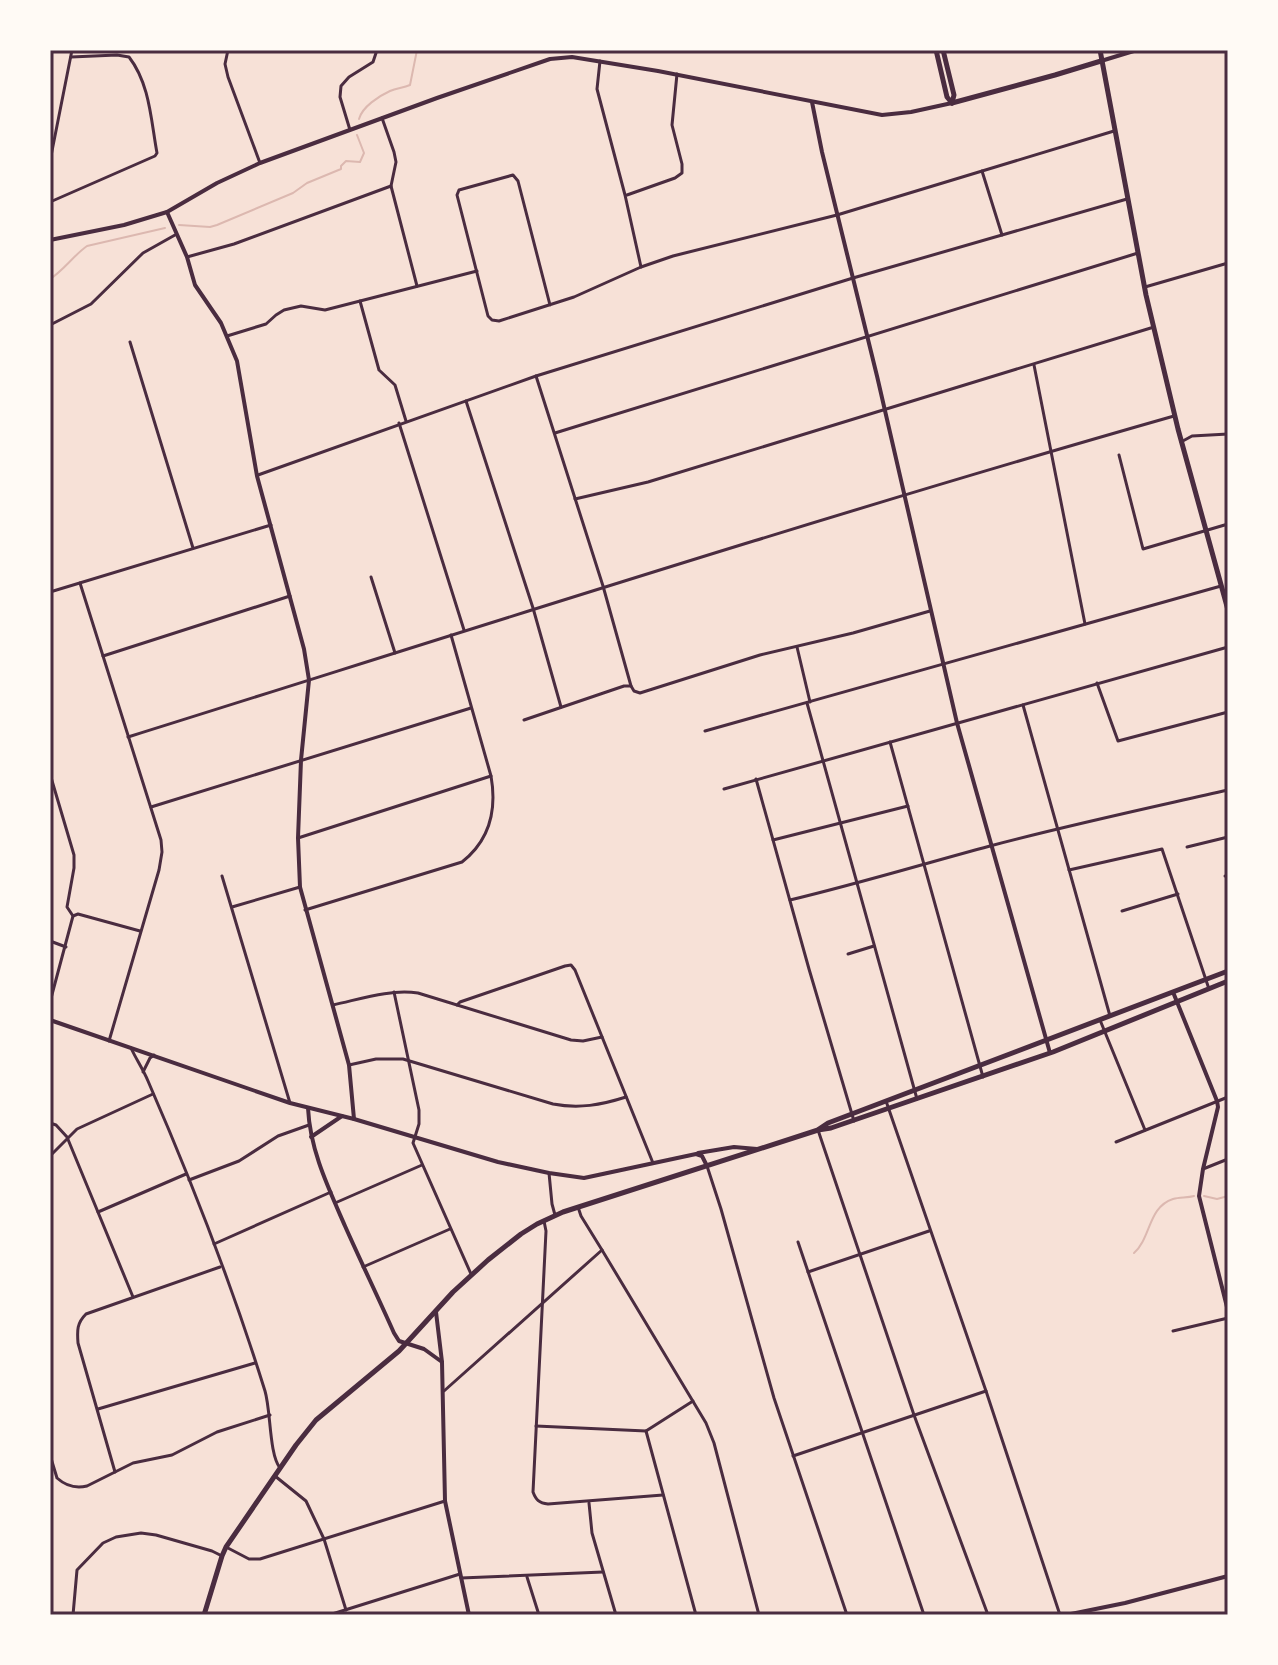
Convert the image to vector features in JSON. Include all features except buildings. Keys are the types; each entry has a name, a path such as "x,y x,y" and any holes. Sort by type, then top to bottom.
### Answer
{"main road":[{"path":"936,50 947,97 952,103"},
{"path":"943,50 954,95 952,103"},
{"path":"1100,50 1127,199 1174,416 1228,610"},
{"path":"952,103 1101,61"},
{"path":"204,1615 226,1547 316,1420 393,1356 471,1274 521,1234 544,1220 578,1207 831,1128 915,1089 1228,971"},
{"path":"853,1117 889,1109 1050,1053 1228,981"}],"street":[{"path":"50,161 72,50"},
{"path":"228,50 225,64 228,77 260,163"},
{"path":"350,130 340,97 341,86 373,62 377,50"},
{"path":"1101,61 1137,50"},
{"path":"50,202 157,153 147,96 129,57 71,57"},
{"path":"50,240 139,222 167,212 260,163 550,59 572,57 600,61 886,115 952,103"},
{"path":"600,61 597,89 641,267"},
{"path":"625,195 682,173 672,125 677,74"},
{"path":"812,102 957,723 1050,1053"},
{"path":"382,118 396,162 391,186 417,286"},
{"path":"550,305 518,181 513,175 459,190 457,195 488,316 499,321 550,305 574,297 673,256 837,215 1114,131"},
{"path":"982,171 1002,235"},
{"path":"187,257 234,244 391,186"},
{"path":"257,476 536,376 853,278 1127,199"},
{"path":"167,212 187,257 195,285 227,336 240,378 257,476 304,649 309,680 301,760 300,887 349,1065 354,1119"},
{"path":"50,325 91,304 143,253 176,234"},
{"path":"555,433 1138,253"},
{"path":"1145,287 1228,263"},
{"path":"227,336 266,324 284,310 301,306 325,310 477,271"},
{"path":"360,301 379,370 395,385 406,421"},
{"path":"575,499 648,482 1154,327"},
{"path":"130,342 193,548"},
{"path":"1033,363 1085,624"},
{"path":"536,376 634,691 640,693 760,655 930,611"},
{"path":"466,401 533,608 561,707"},
{"path":"128,737 603,586 1174,416"},
{"path":"399,423 464,631"},
{"path":"1181,442 1192,436 1228,434"},
{"path":"1119,455 1143,549 1228,524"},
{"path":"50,592 271,525"},
{"path":"371,577 395,653"},
{"path":"80,583 151,807 162,852 109,1041"},
{"path":"705,731 1221,586"},
{"path":"102,656 290,596"},
{"path":"305,910 462,862 474,853 490,823 494,794 491,776 451,635"},
{"path":"797,646 823,761 917,1099"},
{"path":"724,789 1228,647"},
{"path":"1097,683 1118,741 1228,712"},
{"path":"524,720 631,686"},
{"path":"1023,705 1110,1016"},
{"path":"151,807 471,708"},
{"path":"890,742 983,1077"},
{"path":"50,774 74,855 67,907 73,916 50,1002"},
{"path":"298,838 491,776"},
{"path":"756,779 853,1117"},
{"path":"790,900 1058,829 1228,790"},
{"path":"50,800 58,797"},
{"path":"773,840 908,806"},
{"path":"1187,847 1228,837"},
{"path":"1069,870 1162,848 1209,989"},
{"path":"222,876 290,1103"},
{"path":"232,907 300,887"},
{"path":"1122,911 1178,894"},
{"path":"73,916 78,914 140,931"},
{"path":"50,941 66,947"},
{"path":"848,954 874,946"},
{"path":"457,1005 571,965 653,1163"},
{"path":"333,1005 394,992 418,993 571,1040 602,1037"},
{"path":"394,992 419,1110 419,1124 413,1143 471,1274"},
{"path":"1173,992 1217,1101 1199,1198 1226,1291 1228,1311"},
{"path":"50,1020 290,1103 498,1162 549,1173 584,1178 734,1147 759,1150"},
{"path":"1100,1020 1145,1130"},
{"path":"131,1048 214,1244 265,1392 275,1462 280,1468"},
{"path":"143,1072 154,1055"},
{"path":"349,1065 376,1059 409,1060 563,1106 594,1106 626,1097"},
{"path":"50,1156 77,1129 153,1094"},
{"path":"1116,1142 1228,1097"},
{"path":"886,1101 1063,1615 1125,1603 1228,1576"},
{"path":"308,1108 310,1137 335,1203 394,1333 399,1341 424,1349 442,1362"},
{"path":"310,1137 342,1116"},
{"path":"50,1123 67,1137 133,1297"},
{"path":"189,1180 239,1161 278,1136 309,1125"},
{"path":"818,1130 914,1415 988,1615"},
{"path":"696,1154 702,1156 707,1166 774,1398 847,1615"},
{"path":"1203,1169 1228,1159"},
{"path":"335,1203 422,1165"},
{"path":"549,1173 555,1215"},
{"path":"98,1212 186,1174"},
{"path":"214,1244 331,1192"},
{"path":"578,1207 706,1423 759,1615"},
{"path":"544,1220 546,1231 533,1492 540,1503 548,1504 663,1495"},
{"path":"363,1267 450,1229"},
{"path":"808,1272 929,1231"},
{"path":"798,1242 924,1615"},
{"path":"444,1391 602,1250"},
{"path":"115,1472 78,1343 79,1322 86,1314 222,1267"},
{"path":"436,1311 444,1391 445,1501 469,1615"},
{"path":"1173,1331 1228,1318"},
{"path":"97,1409 255,1363"},
{"path":"793,1456 986,1391"},
{"path":"536,1426 646,1431 693,1401"},
{"path":"50,1455 57,1478 71,1487 87,1486 133,1463 172,1455 217,1432 270,1415"},
{"path":"646,1431 696,1615"},
{"path":"275,1476 306,1501 324,1539 346,1610"},
{"path":"226,1547 249,1559 260,1559 445,1501"},
{"path":"589,1501 592,1533 616,1615"},
{"path":"73,1615 77,1570 103,1543 116,1537 141,1533 156,1535 222,1556"},
{"path":"329,1615 460,1576 603,1572"},
{"path":"527,1576 539,1615"}],"waterway":[{"path":"359,119 376,99 410,85 417,50"},
{"path":"179,225 217,225 293,193 307,183 341,169 346,161 360,162 364,153 357,135"},
{"path":"50,279 87,246 165,228"},
{"path":"1134,1253 1140,1247 1154,1216 1165,1203 1194,1196"},
{"path":"1204,1196 1217,1199 1228,1196"}]}
